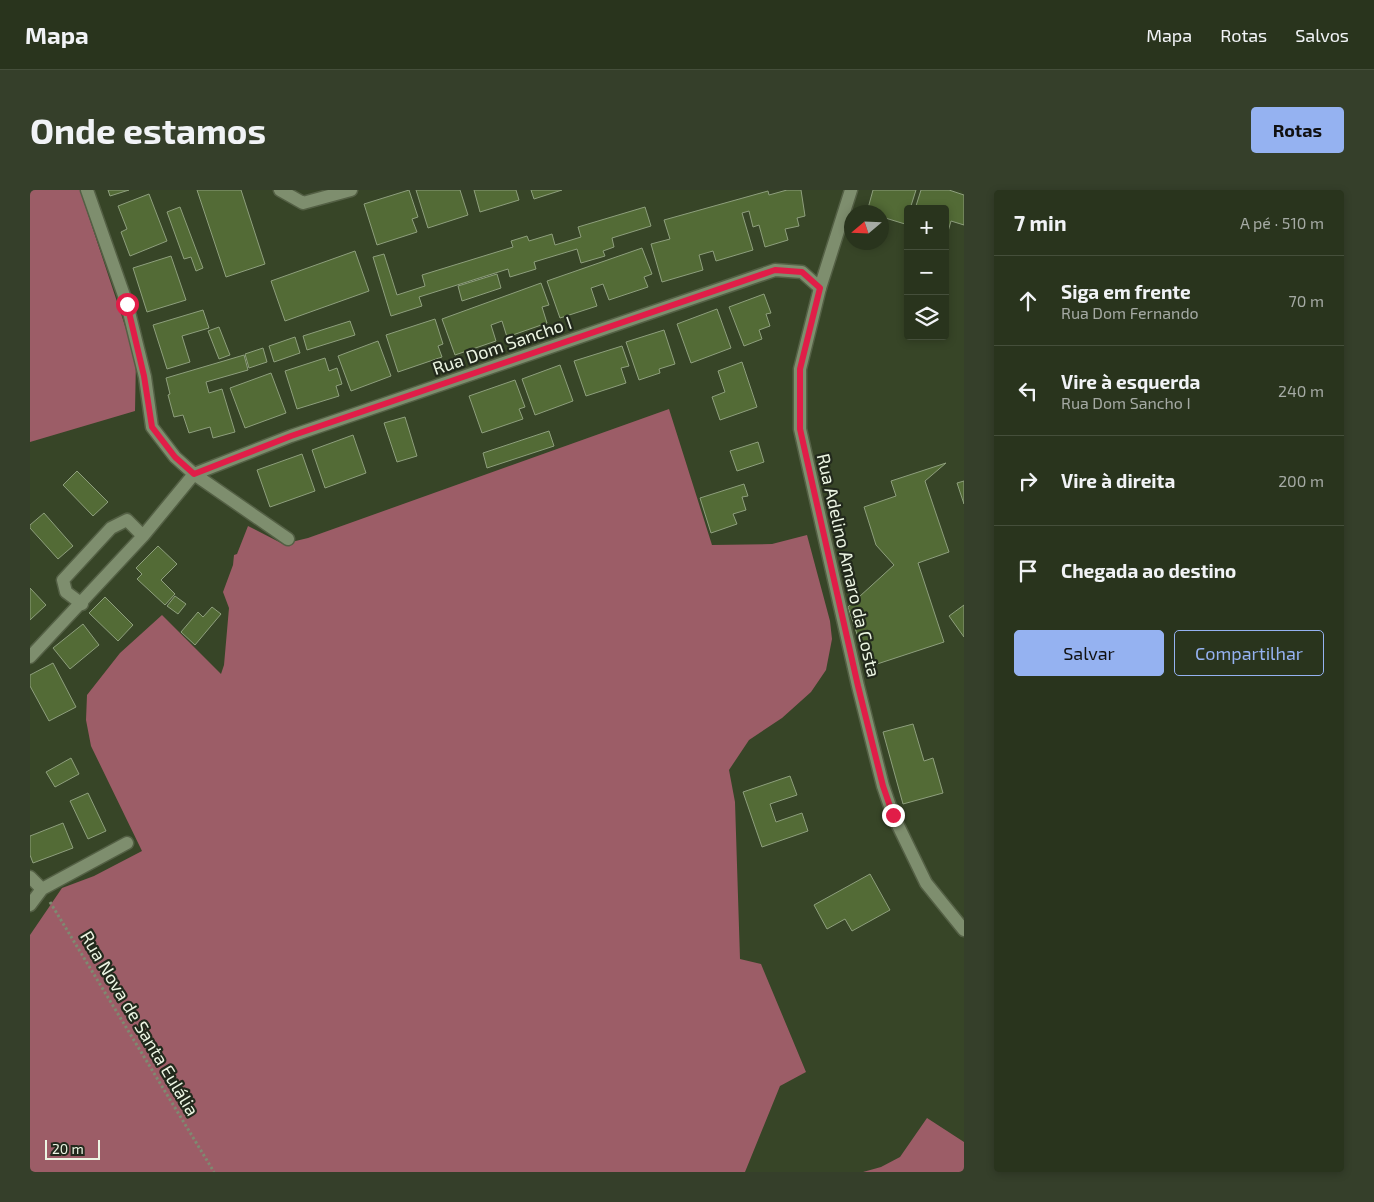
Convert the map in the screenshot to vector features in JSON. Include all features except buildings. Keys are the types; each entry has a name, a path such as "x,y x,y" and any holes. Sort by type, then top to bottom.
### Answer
{"street":[{"path":"87,190 127,304 144,376 152,427 175,457 194,474 288,539"},
{"path":"280,190 303,203 351,190"},
{"name":"Rua Adelino Amaro da Costa","path":"851,190 820,288 800,369 800,429 883,786 893,815 926,883 964,930"},
{"name":"Rua Dom Sancho I","path":"194,474 291,436 775,270 802,272 820,288"},
{"path":"30,658 143,536 194,474"},
{"path":"82,604 66,592 63,580 111,528 127,520 143,536"},
{"path":"30,905 42,889 127,843"},
{"path":"30,877 42,889"}],"path":[{"name":"Rua Nova de Santa Eulália","path":"42,889 214,1172"}],"shaded area":[{"path":"30,190 80,190 136,359 135,411 30,442"},
{"path":"669,409 712,545 772,544 807,535 830,621 832,639 826,670 811,692 782,718 749,740 729,770 735,802 740,959 761,964 806,1072 780,1086 745,1172 30,1172 30,935 62,888 94,876 142,851 91,746 86,720 87,695 120,653 162,615 221,674 224,665 229,608 223,592 233,565 234,555 237,554 248,526 283,544 308,538"},
{"path":"927,1118 964,1142 964,1172 863,1172 881,1167 900,1157"}],"route":[{"path":"127,304 144,376 152,427 175,457 194,474 291,436 775,270 802,272 820,288 800,369 800,429 858,686 883,786 893,815"}]}
